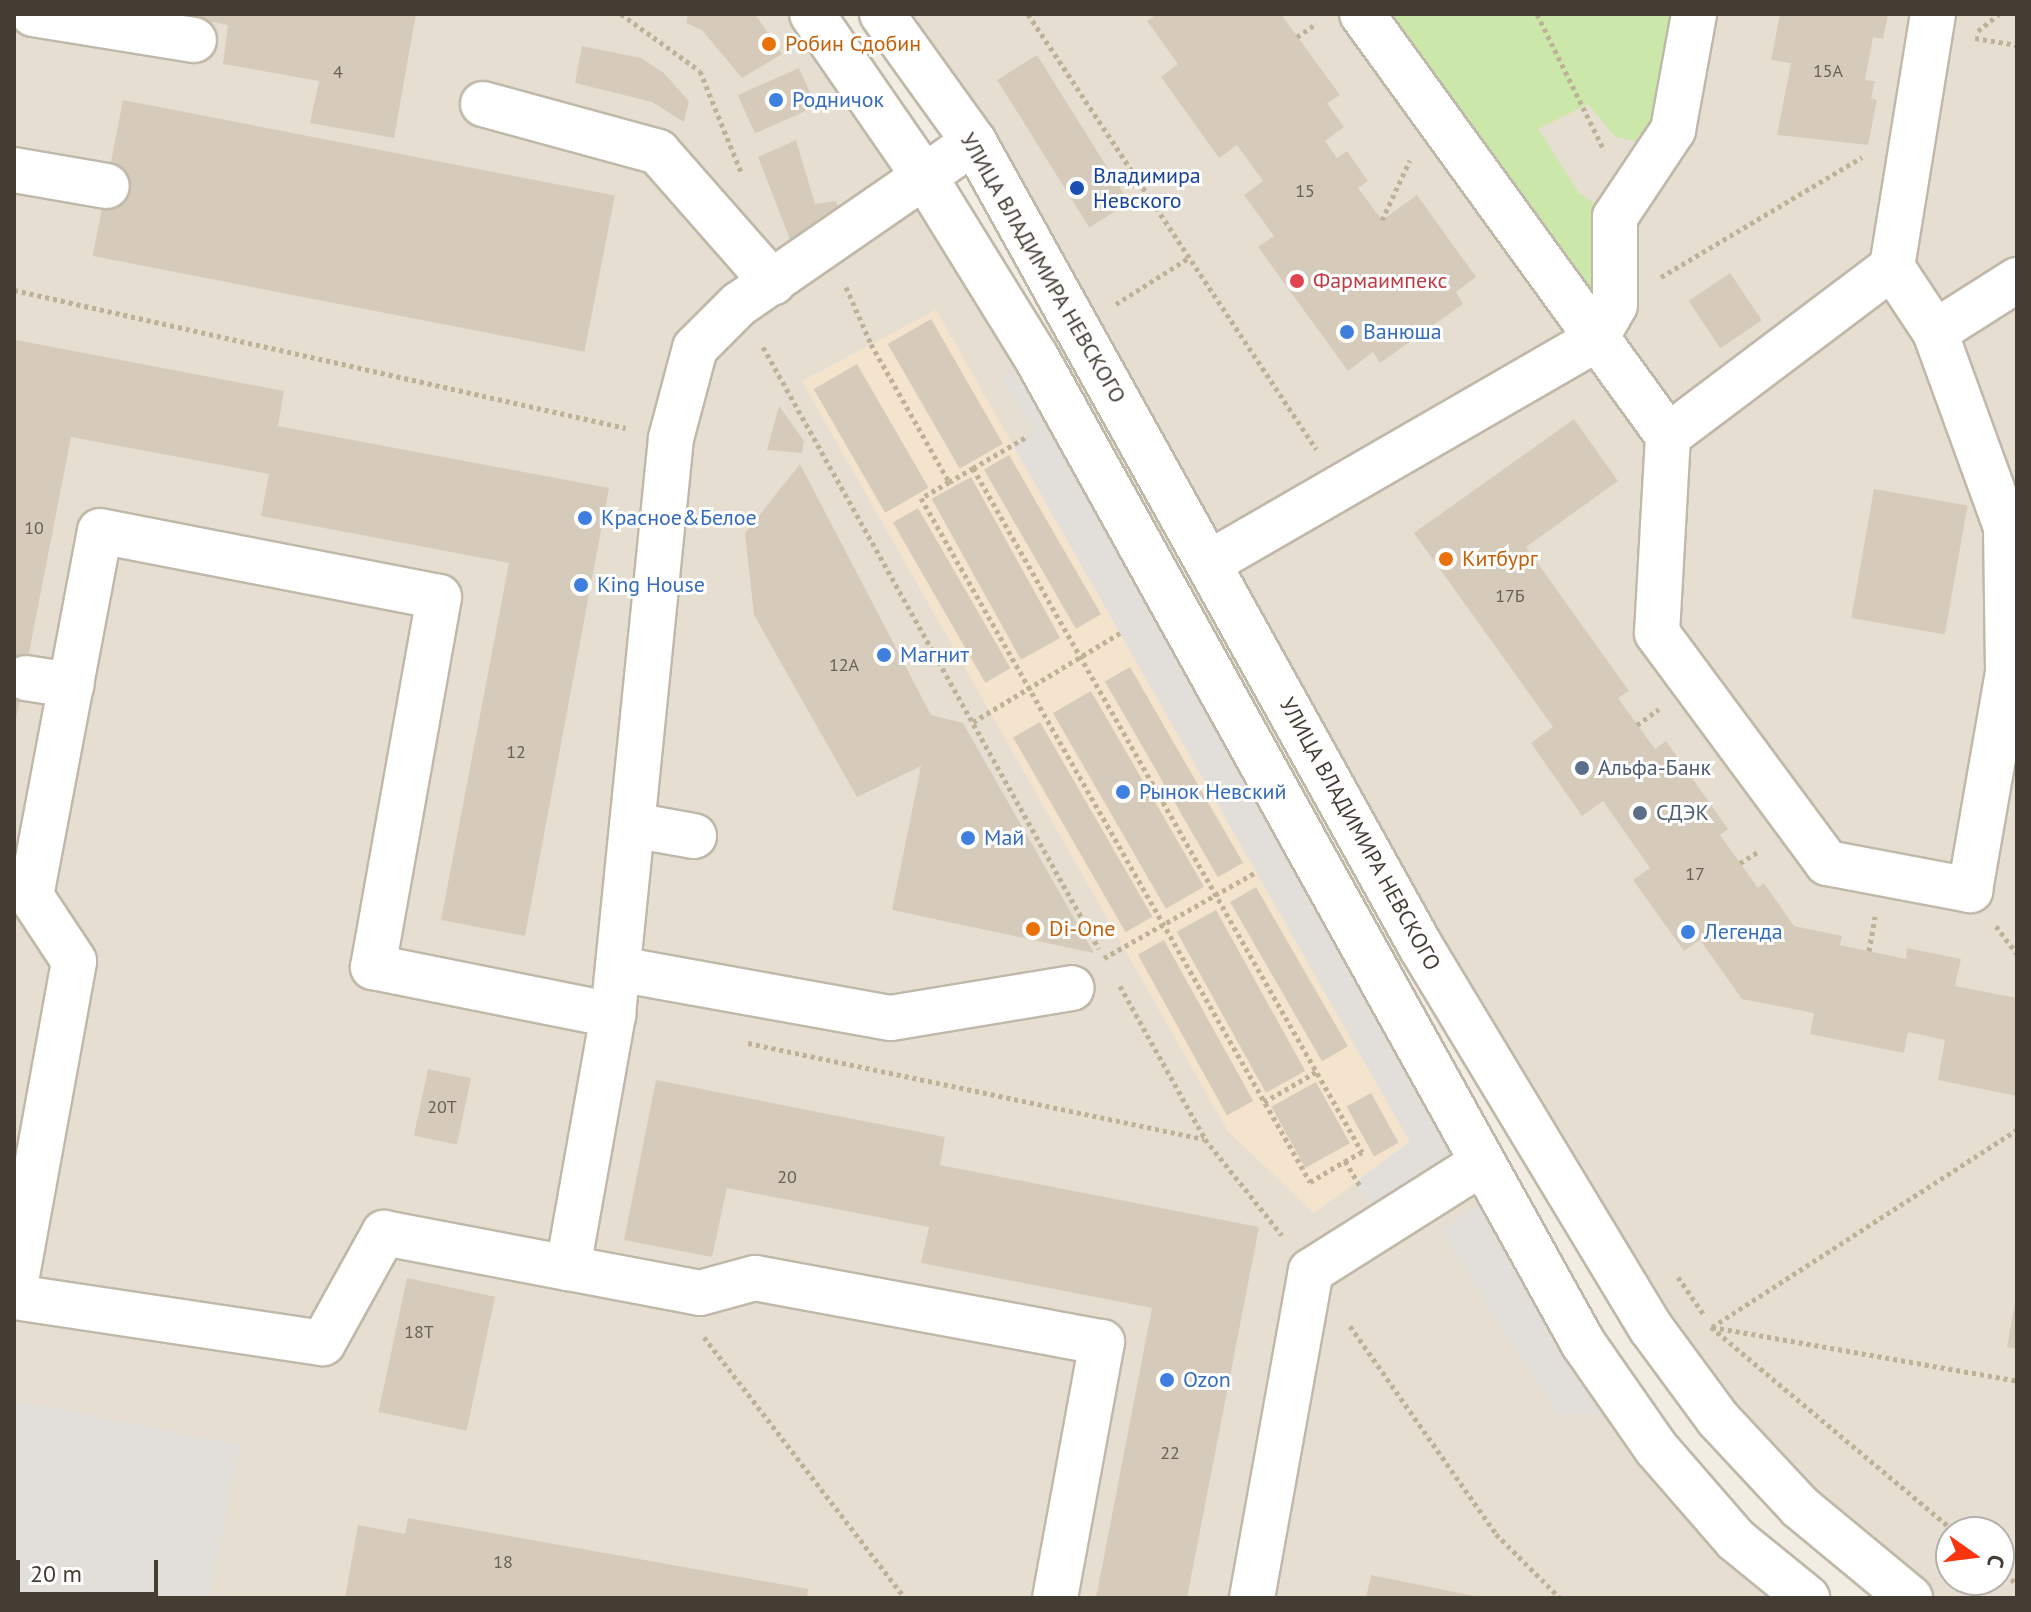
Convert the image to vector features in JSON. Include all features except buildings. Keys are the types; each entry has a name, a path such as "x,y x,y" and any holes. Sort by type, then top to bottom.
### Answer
{"street":[{"path":"33,14 194,40"},
{"path":"812,14 926,179 1036,357 1480,1164 1583,1343 1656,1448 1736,1540 1807,1598"},
{"name":"УЛИЦА ВЛАДИМИРА НЕВСКОГО","path":"882,14 974,142 1421,947 1651,1328 1718,1419 1800,1507 1910,1598"},
{"path":"1362,14 1432,112 1605,322 1668,436 1657,633 1827,863 1970,890 2012,673 2006,527 1935,332 1892,267 1933,14"},
{"path":"1605,322 1615,217 1673,130 1694,14"},
{"path":"483,104 658,152 756,293"},
{"path":"568,1268 613,1015 671,438 695,348 756,293 926,179 974,142"},
{"path":"14,170 107,186"},
{"path":"1668,436 1892,267"},
{"path":"1935,332 2017,280"},
{"path":"1209,563 1341,487 1605,322"},
{"path":"613,1015 373,967 439,597 100,531 31,896 74,961 14,1294 323,1343 384,1233 700,1293 755,1278 1102,1342 1055,1598"},
{"path":"26,678 71,685"},
{"path":"632,825 694,836"},
{"path":"618,969 725,973 891,1018 1072,988"},
{"path":"1252,1598 1311,1271 1480,1164"}],"path":[{"path":"621,14 700,71 747,189"},
{"path":"1028,14 1341,487"},
{"path":"1537,14 1628,198"},
{"path":"1971,37 1999,14"},
{"path":"1382,220 1432,112"},
{"path":"1605,322 1915,126"},
{"path":"828,246 871,344 949,482"},
{"path":"14,290 671,438"},
{"path":"756,293 973,722 1205,1139 1311,1271 1496,1534 1560,1598"},
{"path":"973,468 1362,1152 1310,1182 921,498 949,482 973,468 1013,445"},
{"path":"973,722 1120,633"},
{"path":"1104,958 1256,872"},
{"path":"738,1041 1205,1139"},
{"path":"1264,1102 1316,1072"},
{"path":"1712,1327 2017,1130"},
{"path":"1345,1161 1356,1181"},
{"path":"1670,1263 1712,1327 1936,1516"},
{"path":"664,1286 905,1598"},
{"path":"1651,1328 1712,1327 2017,1381"}],"shaded area":[{"path":"14,14 812,14 1583,1343 1807,1598 14,1598"},
{"path":"882,14 2017,14 2017,1598 1910,1598 1718,1419"},
{"name":"Рынок Невский","path":"936,310 1410,1142 1314,1213 1228,1131 802,381"},
{"path":"1036,357 1480,1164 1384,1225 1356,1181 1410,1142 1013,445 1034,432 1002,378"},
{"path":"1481,1202 1604,1413 1557,1414 1441,1232"},
{"path":"14,1400 240,1445 210,1598 50,1598 14,1591"}],"green space":[{"path":"1362,14 1694,14 1673,130 1641,142 1615,137 1588,104 1538,129 1579,193 1615,217 1595,340"}],"place":[{"name":"Робин Сдобин","path":"769,44"},
{"name":"Родничок","path":"776,100"},
{"name":"Владимира Невского","path":"1077,188"},
{"name":"Фармаимпекс","path":"1297,281"},
{"name":"Ванюша","path":"1347,332"},
{"name":"Красное&Белое","path":"585,518"},
{"name":"Китбург","path":"1446,559"},
{"name":"King House","path":"581,585"},
{"name":"Магнит","path":"884,655"},
{"name":"Альфа-Банк","path":"1582,768"},
{"name":"Рынок Невский","path":"1123,792"},
{"name":"СДЭК","path":"1640,813"},
{"name":"Май","path":"968,838"},
{"name":"Di-One","path":"1033,929"},
{"name":"Легенда","path":"1688,932"},
{"name":"Ozon","path":"1167,1380"}]}
